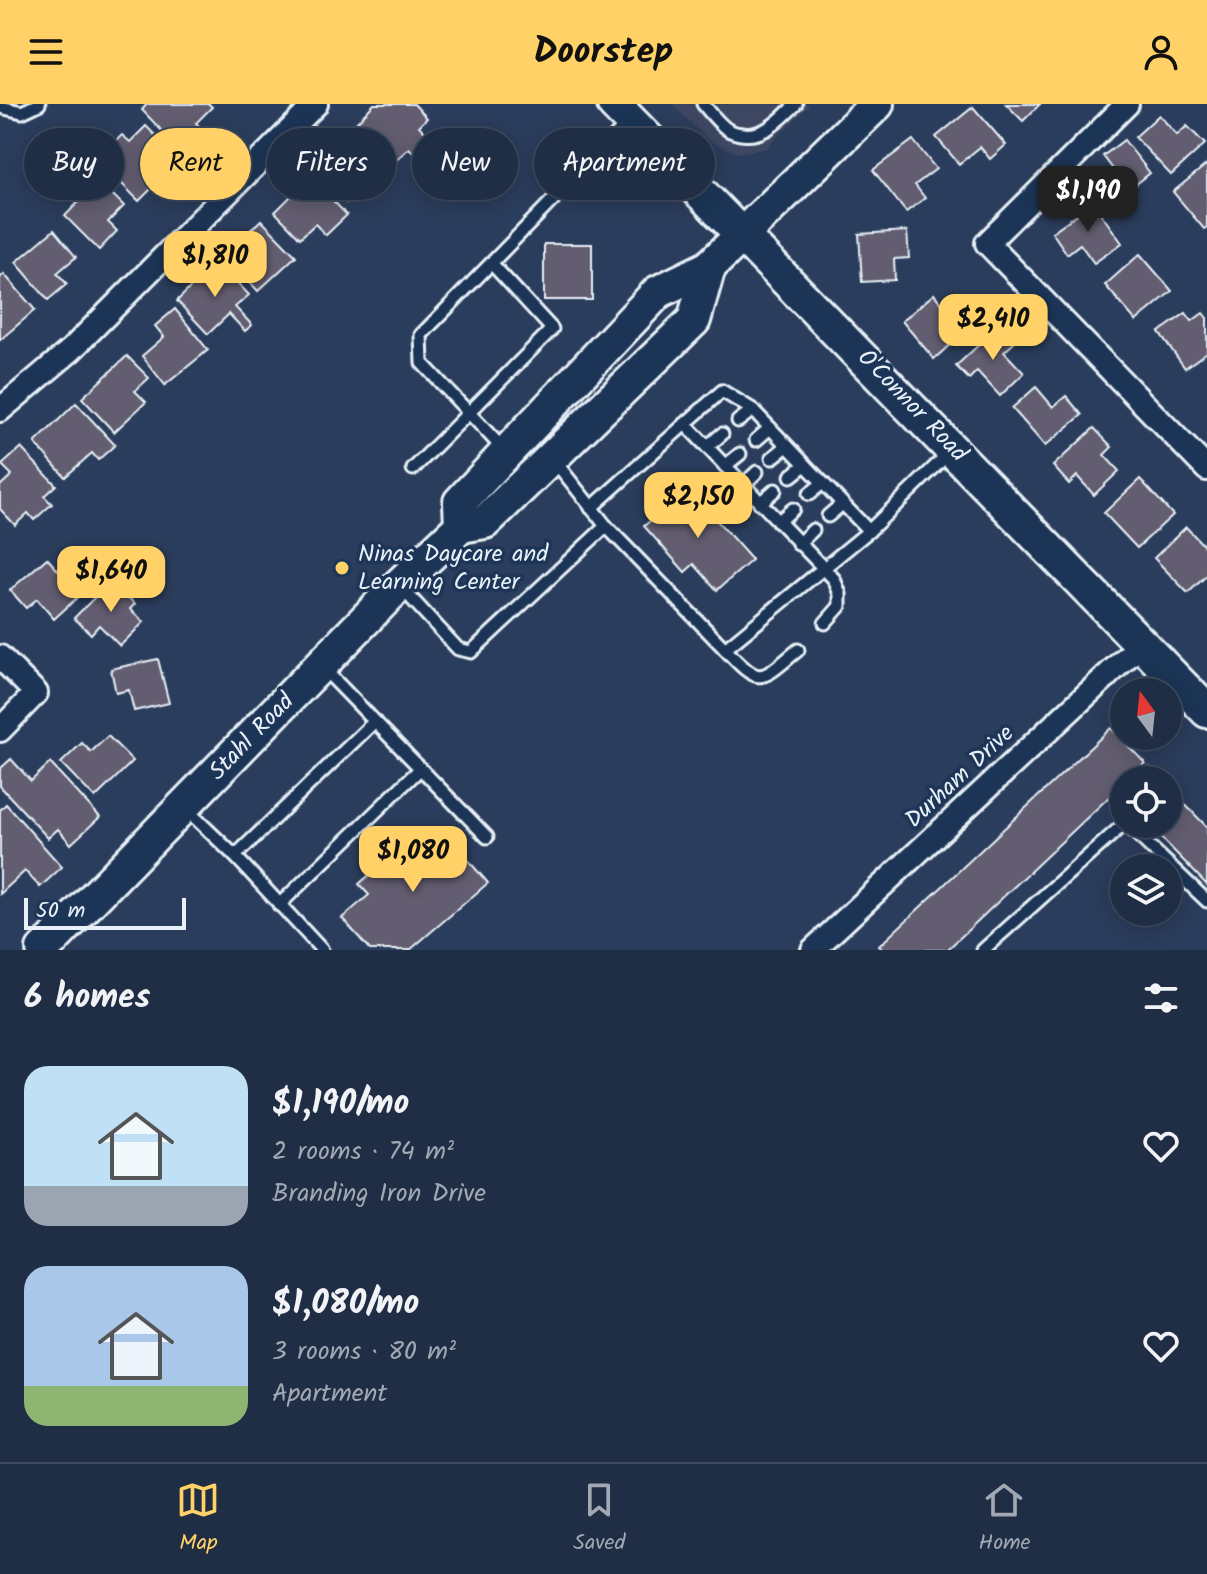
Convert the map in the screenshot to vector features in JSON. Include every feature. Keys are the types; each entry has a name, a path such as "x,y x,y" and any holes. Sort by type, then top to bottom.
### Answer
{"street":[{"path":"0,410 71,350 316,104"},
{"path":"461,526 460,502 658,292 709,267 746,235 877,104"},
{"path":"1127,104 987,243 1207,469"},
{"name":"O'Connor Road","path":"622,112 746,235 1207,711"},
{"name":"Stahl Road","path":"43,950 399,585 461,526 485,522 694,320 709,267"},
{"name":"Durham Drive","path":"813,950 1142,643"},
{"path":"0,657 36,693 0,730"}],"lane":[{"path":"0,107 22,112 39,104"},
{"path":"703,104 729,131 760,134 776,124 796,104"},
{"path":"507,453 422,363 421,335 492,264 622,112"},
{"path":"413,469 552,329 492,264"},
{"path":"591,508 722,391 753,410 869,531"},
{"path":"738,421 753,410"},
{"path":"685,424 834,579 840,594 840,606 825,623"},
{"path":"756,440 770,428"},
{"path":"707,447 722,434"},
{"path":"772,458 787,446"},
{"path":"725,649 869,531 953,449"},
{"path":"725,466 740,454"},
{"path":"550,456 606,526 756,677 767,675 798,650"},
{"path":"791,476 805,465"},
{"path":"743,485 757,472"},
{"path":"809,494 823,483"},
{"path":"760,503 775,490"},
{"path":"828,516 842,504"},
{"path":"778,522 793,509"},
{"path":"399,585 458,649 471,652 606,526"},
{"path":"798,544 813,530"},
{"path":"321,666 487,837"},
{"path":"235,856 374,722"},
{"path":"279,905 420,769"},
{"path":"184,807 235,856 322,950"},
{"path":"983,950 1110,837"},
{"path":"1140,838 1207,901"}],"shaded area":[{"path":"672,104 810,104 765,149 737,153 715,143 715,128 696,128"}],"building":[{"path":"147,104 209,104 212,107 196,123 201,128 159,128 142,110"},
{"path":"374,104 414,104 427,118 419,126 421,128 412,128 412,151 409,148 396,160 396,128 359,128 355,124"},
{"path":"1006,104 1040,104 1023,121"},
{"path":"973,107 1006,145 990,159 980,147 959,164 936,137"},
{"path":"1159,115 1177,135 1187,126 1205,144 1171,175 1135,137"},
{"path":"140,132 139,201 124,186 124,137 130,142"},
{"path":"913,140 936,169 915,185 925,198 906,212 873,170"},
{"path":"1124,140 1150,173 1129,190 1103,156"},
{"path":"1207,164 1207,227 1204,229 1173,192"},
{"path":"81,200 118,200 124,206 108,222 117,231 99,250 65,216"},
{"path":"287,200 332,200 347,215 326,235 315,224 300,238 275,212"},
{"path":"1093,203 1122,243 1094,263 1080,244 1067,254 1052,232"},
{"path":"261,220 296,256 258,291 236,267 255,250 243,237"},
{"path":"54,230 76,257 57,273 67,284 48,300 16,262"},
{"path":"907,231 909,258 894,259 895,280 862,282 859,234"},
{"path":"544,244 592,244 592,300 544,300"},
{"path":"1140,254 1172,291 1136,321 1105,285"},
{"path":"217,261 249,295 235,307 252,325 245,331 229,314 208,334 177,301"},
{"path":"4,274 35,310 0,340 0,278"},
{"path":"934,294 948,311 943,315 960,336 934,359 902,321"},
{"path":"175,309 208,350 165,385 142,356 164,337 155,326"},
{"path":"1186,313 1192,321 1203,313 1207,318 1207,352 1185,368 1159,332"},
{"path":"999,326 1014,343 1004,352 1024,373 1000,396 977,371 969,379 956,366"},
{"path":"127,356 149,378 135,391 146,402 114,432 82,398"},
{"path":"1036,387 1053,407 1066,396 1082,415 1045,446 1012,408"},
{"path":"76,403 115,445 98,460 92,453 65,477 35,443"},
{"path":"1094,428 1112,447 1104,455 1119,471 1094,495 1077,476 1069,484 1053,466"},
{"path":"21,448 56,485 44,496 52,504 34,520 28,513 15,525 0,509 0,486 12,475 2,465"},
{"path":"1140,479 1173,515 1137,548 1104,513"},
{"path":"688,488 752,560 717,590 694,564 685,572 644,526"},
{"path":"1186,527 1207,549 1207,575 1188,593 1154,558"},
{"path":"47,558 80,595 54,619 37,599 26,608 10,590"},
{"path":"111,581 135,604 130,609 144,622 120,646 99,625 91,634 74,618"},
{"path":"158,659 169,703 134,711 129,690 116,693 111,669"},
{"path":"1110,729 1110,750 1132,750 1145,763 1142,766 1110,766 1110,796 947,950 883,950 879,946"},
{"path":"108,736 133,761 95,798 61,763 82,743 91,752"},
{"path":"11,759 31,781 50,763 100,817 71,844 58,829 48,838 0,786 0,769"},
{"path":"1182,801 1207,827 1207,885 1182,859 1182,854 1177,854 1162,838 1182,838"},
{"path":"6,804 62,867 40,887 25,871 0,894 0,810"},
{"path":"440,828 488,883 410,950 370,950 342,918 369,895 359,884 369,875 366,871 394,847 404,859"}],"place":[{"name":"Ninas Daycare and Learning Center","path":"342,568"}]}
